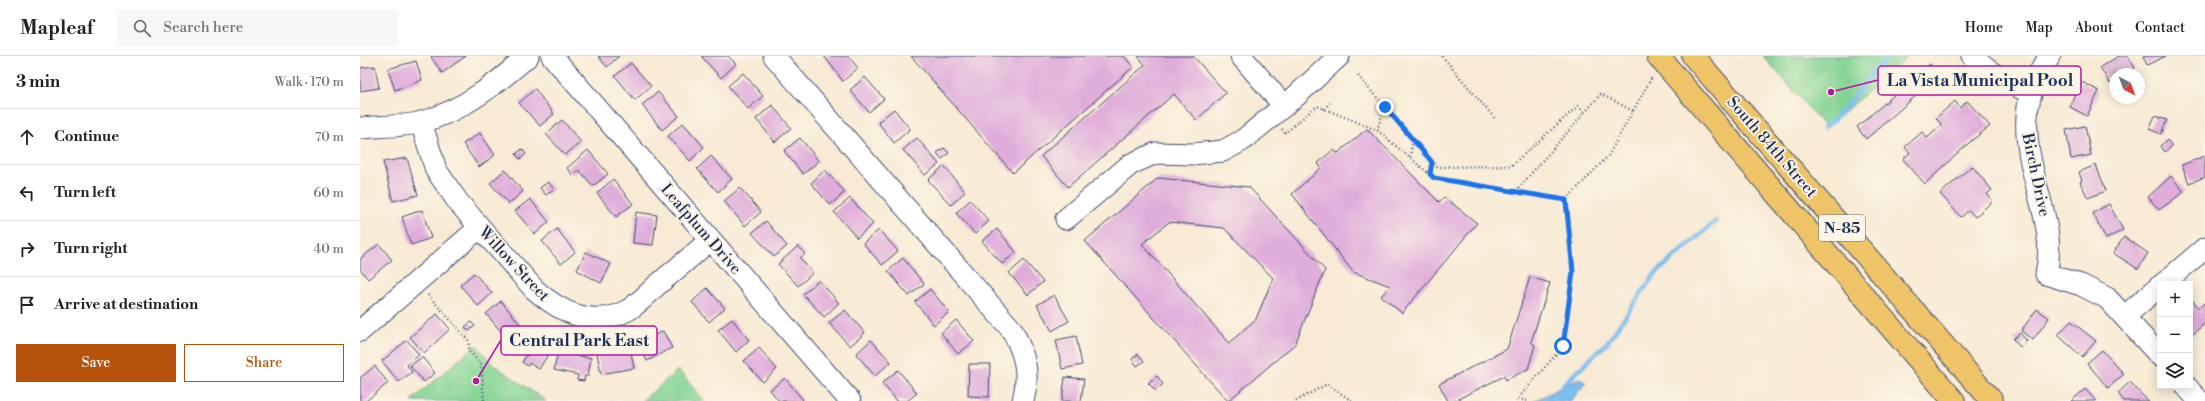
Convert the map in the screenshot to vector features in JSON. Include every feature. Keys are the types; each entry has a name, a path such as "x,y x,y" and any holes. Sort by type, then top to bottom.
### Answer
{"main road":[{"name":"South 84th Street","path":"1693,56 1992,401"},
{"name":"South 84th Street","path":"1656,65 1954,401"}],"street":[{"path":"360,128 421,122 462,106 494,86 528,56"},
{"name":"Leafplum Drive","path":"552,56 850,401"},
{"path":"774,56 1012,330 1023,353 1027,383 1023,401"},
{"path":"1241,56 1284,106"},
{"path":"1066,219 1131,164 1156,153 1193,154 1224,150 1243,140 1284,106 1339,56"},
{"path":"1972,56 1999,78 2030,93"},
{"name":"Birch Drive","path":"2050,56 2038,75 2030,93 2026,117 2026,134 2048,233 2048,261 2046,274 2094,291 2107,298 2125,316"},
{"name":"Willow Street","path":"421,122 436,170 458,202 479,228 534,289 548,302 570,315 591,318 610,317 628,310 710,240"},
{"path":"360,332 479,228"},
{"path":"2166,281 2205,248"},
{"path":"2157,289 2125,316 2157,353"},
{"path":"2189,389 2199,401"}],"path":[{"path":"1442,56 1496,120"},
{"path":"1517,400 1563,346 1573,272 1566,200 1608,156 1634,111 1656,65"},
{"path":"1358,76 1437,167 1511,166 1578,106 1584,111"},
{"path":"1516,191 1584,111 1601,94 1634,111"},
{"path":"1324,109 1330,103"},
{"path":"1285,133 1317,106 1377,130 1434,178 1566,200"},
{"path":"1377,130 1385,107"},
{"path":"1410,158 1413,140"},
{"path":"1430,174 1432,162"},
{"path":"424,292 468,340 470,352 481,364 484,401"},
{"path":"1296,401 1328,384 1352,401"},
{"path":"1517,400 1527,401"}],"green space":[{"path":"1763,56 1908,56 1826,128"},
{"path":"476,345 494,365 546,401 411,401"},
{"path":"678,370 705,401 642,401"}],"water":[{"path":"1580,378 1586,383 1570,401 1534,401"}],"building":[{"path":"466,56 442,73 431,57"},
{"path":"598,56 619,56 607,67"},
{"path":"701,56 728,56 736,64 721,78"},
{"path":"824,56 848,56 858,68 843,81"},
{"path":"911,56 1124,56 1133,67 1013,173"},
{"path":"1138,56 1193,56 1226,93 1196,120 1174,94 1068,187 1041,156 1145,65"},
{"path":"2119,56 2127,56 2135,68 2109,68 2109,82 2100,67"},
{"path":"2143,56 2166,56 2147,65"},
{"path":"416,61 422,80 395,90 388,69"},
{"path":"631,63 651,86 635,100 615,76"},
{"path":"1930,64 1939,76 1866,139 1857,127"},
{"path":"375,66 379,88 360,91 360,68"},
{"path":"743,73 763,96 748,109 728,86"},
{"path":"865,77 884,99 869,112 850,90"},
{"path":"2082,82 2099,91 2087,116 2070,107 2076,90"},
{"path":"535,89 554,114 540,126 519,103"},
{"path":"658,92 679,116 662,130 642,105"},
{"path":"1955,101 1960,108 1967,101 1990,126 1971,141 1925,184 1903,159 1910,153 1905,147 1922,132 1927,138 1942,125 1936,118"},
{"path":"772,105 791,128 775,142 756,119"},
{"path":"894,109 910,129 894,143 878,122"},
{"path":"2155,116 2167,120 2161,134 2149,129"},
{"path":"562,120 581,142 565,155 546,134"},
{"path":"683,123 704,147 690,161 668,136"},
{"path":"2085,126 2091,155 2071,159 2066,130"},
{"path":"1367,129 1439,202 1444,197 1477,223 1402,313 1381,296 1390,286 1353,272 1292,194 1321,168 1318,163 1333,150 1338,153"},
{"path":"480,133 495,155 479,167 463,144"},
{"path":"800,138 819,161 803,174 784,151"},
{"path":"917,138 939,164 925,175 903,150"},
{"path":"2167,140 2172,146 2165,152 2160,146"},
{"path":"944,148 949,153 942,159 937,153"},
{"path":"522,149 526,154 520,159 516,154"},
{"path":"588,150 608,174 593,186 579,170 573,175 567,168"},
{"path":"711,156 732,179 718,192 697,169"},
{"path":"2205,156 2205,177 2189,183 2182,165"},
{"path":"407,158 418,195 393,201 383,162"},
{"path":"2096,165 2106,191 2088,198 2080,182 2082,181 2079,172"},
{"path":"944,166 965,192 951,205 928,180"},
{"path":"1972,166 1992,190 1987,194 1993,201 1975,217 1969,210 1961,217 1940,194"},
{"path":"505,170 523,191 509,204 490,183"},
{"path":"825,170 845,192 830,205 811,183"},
{"path":"2171,176 2184,192 2159,210 2148,197"},
{"path":"1158,178 1249,187 1325,270 1295,344 1228,401 1085,241","holes":["1169,222 1224,228 1273,278 1256,319 1229,343 1142,244"]},
{"path":"613,179 633,204 616,217 597,193"},
{"path":"548,182 554,189 546,195 540,188"},
{"path":"740,188 761,212 745,226 724,201"},
{"path":"850,198 873,224 857,238 834,212"},
{"path":"530,199 549,222 535,234 515,211"},
{"path":"970,200 989,221 975,234 956,213"},
{"path":"2109,204 2123,230 2106,239 2093,213"},
{"path":"422,210 431,238 411,245 402,217"},
{"path":"636,212 657,215 653,245 633,243"},
{"path":"766,221 787,246 774,257 752,233"},
{"path":"557,229 575,252 561,264 542,241"},
{"path":"997,229 1016,252 1002,264 982,241"},
{"path":"879,230 898,251 882,265 863,243"},
{"path":"2124,237 2148,253 2138,269 2113,253"},
{"path":"379,244 392,260 368,279 360,269 360,259"},
{"path":"798,246 805,254 800,258 813,273 798,286 778,264"},
{"path":"586,252 611,264 601,283 577,270"},
{"path":"903,258 924,284 909,296 888,271"},
{"path":"1024,260 1043,282 1028,295 1009,273"},
{"path":"474,273 492,293 478,306 460,285"},
{"path":"1530,277 1550,283 1531,342 1535,345 1528,369 1506,380 1504,376 1454,401 1448,401 1439,384 1507,349"},
{"path":"819,280 839,303 824,317 803,294"},
{"path":"707,288 725,308 709,322 692,302"},
{"path":"930,289 949,312 934,325 915,302"},
{"path":"1054,295 1069,321 1052,331 1037,305"},
{"path":"501,301 520,324 505,336 486,314"},
{"path":"2193,301 2199,308 2204,303 2205,323 2193,334"},
{"path":"2037,309 2049,318 2033,340 2021,331"},
{"path":"845,310 865,333 850,346 829,323"},
{"path":"437,314 450,329 424,353 410,337"},
{"path":"732,319 749,340 736,352 718,330"},
{"path":"956,320 974,341 958,354 941,333"},
{"path":"2071,321 2096,341 2082,357 2058,335"},
{"path":"471,322 475,326 469,331 465,327"},
{"path":"525,329 554,345 539,369 529,363 528,366 522,362 527,355 514,348"},
{"path":"663,331 672,348 647,361 638,343"},
{"path":"2020,333 2027,341 2020,347 2013,339"},
{"path":"1076,336 1082,365 1062,369 1056,340"},
{"path":"407,340 419,355 407,365 412,372 399,382 382,361"},
{"path":"871,340 891,362 875,376 856,354"},
{"path":"630,347 634,368 601,374 597,353"},
{"path":"759,348 777,369 763,382 744,361"},
{"path":"2102,350 2124,374 2108,388 2087,363"},
{"path":"558,352 591,358 588,376 585,376 584,381 577,380 578,375 554,370"},
{"path":"1138,354 1144,361 1137,366 1132,359"},
{"path":"422,357 435,373 424,382 410,366"},
{"path":"969,364 990,364 989,397 968,396"},
{"path":"375,366 388,383 366,401 360,401 360,378"},
{"path":"898,370 917,393 907,401 897,401 882,383"},
{"path":"1157,376 1163,384 1156,391 1148,383"},
{"path":"1065,377 1084,379 1081,401 1062,401"},
{"path":"785,378 803,400 802,401 779,401 770,390"},
{"path":"2130,382 2149,401 2124,401 2118,393"},
{"path":"2085,389 2096,401 2071,401"}],"waterway":[{"path":"1824,128 1842,111 1872,74 1889,56"},
{"path":"1562,386 1607,343 1654,275 1716,221"}],"place":[{"name":"La Vista Municipal Pool","path":"1831,92"},
{"name":"Central Park East","path":"476,381"}],"route":[{"path":"1385,107 1432,162 1430,174 1434,178 1540,194 1566,200 1573,272 1563,346"}]}
